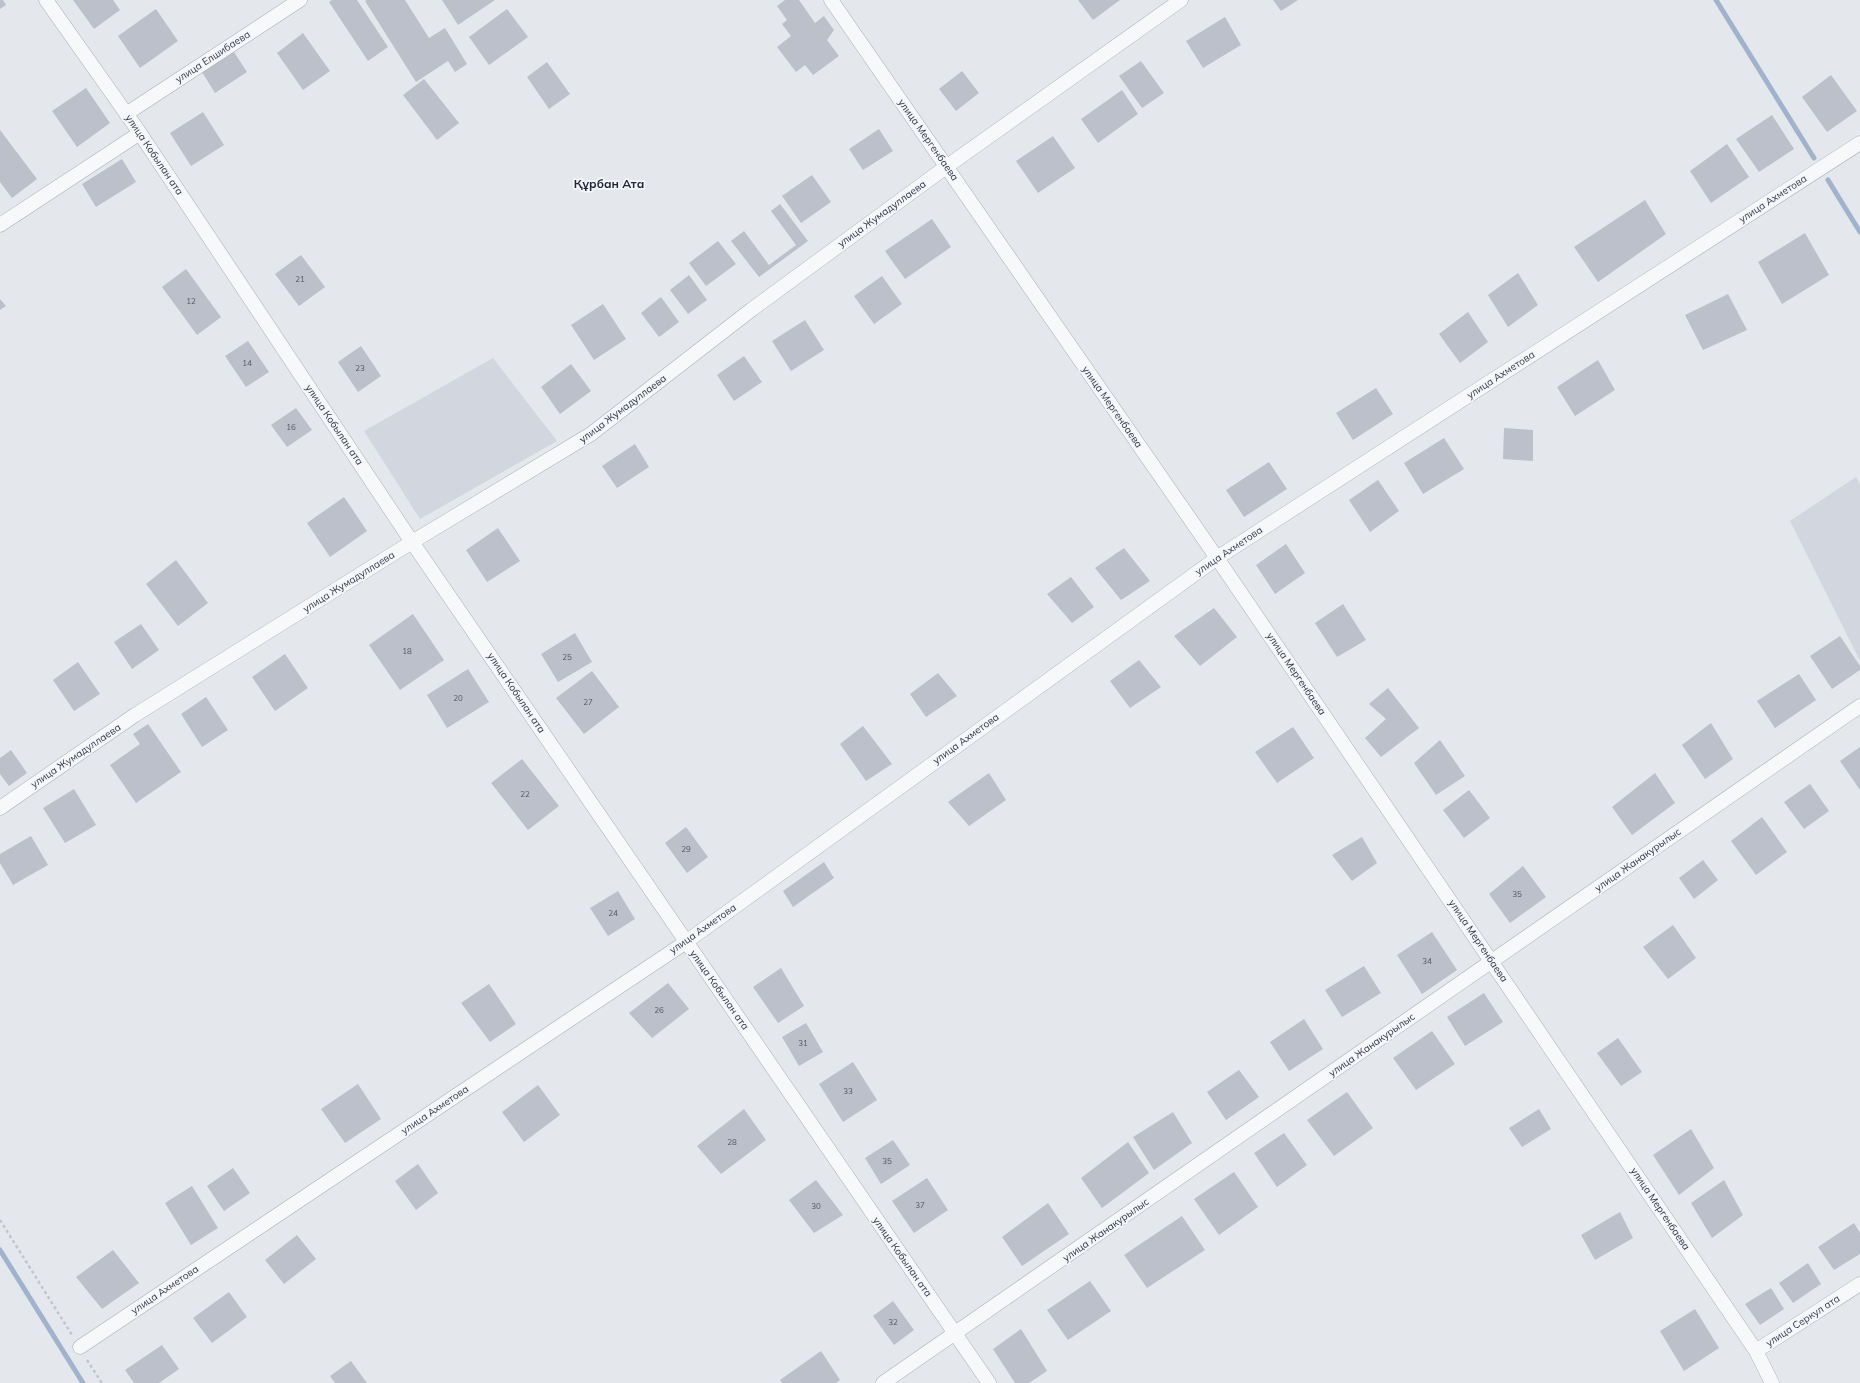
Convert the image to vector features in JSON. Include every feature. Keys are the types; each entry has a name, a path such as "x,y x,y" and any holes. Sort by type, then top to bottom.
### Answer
{"street":[{"name":"улица Кобылан ата","path":"46,0 140,133 412,542 989,1383"},
{"name":"улица Елшибаева","path":"126,114 300,0"},
{"name":"улица Мергенбаева","path":"831,0 1217,558 1756,1351"},
{"name":"улица Жумадуллаева","path":"0,808 135,716 412,542 591,434 751,310 946,167 1181,0"},
{"path":"0,225 140,133"},
{"name":"улица Ахметова","path":"80,1347 686,942 1217,558 1860,143"},
{"name":"улица Жанакурылыс","path":"883,1383 1860,706"},
{"name":"улица Серкул ата","path":"1772,1383 1756,1351 1860,1284"}],"path":[{"path":"0,1220 102,1383"}],"shaded area":[{"path":"493,358 557,441 420,519 364,431"},
{"path":"1856,477 1860,484 1860,661 1790,521"}],"building":[{"path":"0,0 3,0 6,5 0,9"},
{"path":"73,0 113,0 120,10 94,29"},
{"path":"332,0 357,0 388,47 368,61 329,2"},
{"path":"405,0 429,38 445,28 467,64 455,72 448,61 416,82 365,1"},
{"path":"442,0 495,0 458,25"},
{"path":"785,0 799,0 815,23 824,16 834,30 827,40 839,56 813,75 805,65 796,72 777,47 791,36 782,24 787,20 777,6"},
{"path":"1078,0 1120,0 1093,20"},
{"path":"1273,0 1298,0 1281,11"},
{"path":"156,9 178,41 140,68 118,36"},
{"path":"507,9 528,37 489,65 469,37"},
{"path":"1225,17 1241,45 1203,68 1186,41"},
{"path":"303,33 330,71 303,90 277,53"},
{"path":"234,52 247,72 215,93 202,72"},
{"path":"1141,61 1164,93 1142,108 1119,76"},
{"path":"547,62 570,94 549,109 527,77"},
{"path":"962,71 979,93 956,111 939,89"},
{"path":"1831,75 1857,111 1827,132 1802,97"},
{"path":"424,79 459,123 437,140 403,95"},
{"path":"86,88 110,123 77,147 52,111"},
{"path":"1122,90 1138,114 1098,143 1081,119"},
{"path":"203,112 224,145 191,166 170,133"},
{"path":"1772,115 1794,149 1759,172 1736,139"},
{"path":"879,129 893,151 863,170 849,149"},
{"path":"0,130 37,179 12,198 0,182"},
{"path":"1053,136 1075,168 1038,193 1016,161"},
{"path":"1727,144 1749,177 1711,203 1690,171"},
{"path":"122,159 136,182 96,207 82,184"},
{"path":"812,175 831,202 801,223 782,196"},
{"path":"1645,200 1666,234 1598,282 1574,247"},
{"path":"780,204 808,241 759,277 731,241 744,231 769,265 796,245 771,211"},
{"path":"932,219 951,247 905,279 885,251"},
{"path":"1805,233 1829,275 1782,304 1758,262"},
{"path":"718,241 736,264 706,286 689,263"},
{"path":"301,255 325,287 299,306 275,274"},
{"path":"186,269 221,317 197,335 162,287"},
{"path":"1518,273 1538,305 1508,327 1488,295"},
{"path":"689,275 707,300 688,314 670,290"},
{"path":"882,276 902,304 874,324 854,296"},
{"path":"1728,294 1747,330 1703,350 1685,315"},
{"path":"661,297 679,322 659,337 641,313"},
{"path":"0,299 6,306 0,310"},
{"path":"603,304 626,339 594,360 571,325"},
{"path":"1468,312 1488,342 1460,363 1439,334"},
{"path":"805,320 824,350 791,371 772,341"},
{"path":"248,341 269,372 246,387 225,356"},
{"path":"361,346 381,376 358,392 338,362"},
{"path":"744,356 762,382 734,401 717,375"},
{"path":"1598,360 1615,390 1575,416 1557,387"},
{"path":"571,364 591,391 560,414 541,387"},
{"path":"1376,388 1393,414 1353,440 1336,413"},
{"path":"296,408 312,430 287,447 271,425"},
{"path":"1504,428 1533,430 1533,461 1503,459"},
{"path":"1444,438 1464,469 1423,494 1404,463"},
{"path":"635,444 649,467 617,488 602,466"},
{"path":"1269,462 1287,489 1244,517 1226,490"},
{"path":"1378,480 1399,511 1370,532 1349,500"},
{"path":"344,497 367,531 330,557 307,523"},
{"path":"498,528 520,561 487,582 466,550"},
{"path":"1286,544 1305,573 1275,594 1256,565"},
{"path":"1124,548 1150,581 1121,600 1095,568"},
{"path":"176,560 208,603 178,626 146,584"},
{"path":"1071,577 1094,607 1072,623 1047,594"},
{"path":"1343,604 1366,640 1337,657 1315,623"},
{"path":"1214,608 1237,637 1200,666 1174,636"},
{"path":"413,614 444,660 400,690 369,645"},
{"path":"141,624 159,650 132,669 114,642"},
{"path":"575,633 592,662 558,682 541,654"},
{"path":"1840,636 1860,666 1860,670 1832,689 1810,656"},
{"path":"285,654 308,688 275,711 252,677"},
{"path":"1139,660 1161,687 1130,708 1110,681"},
{"path":"78,662 100,694 74,711 53,680"},
{"path":"468,669 489,702 447,728 427,695"},
{"path":"592,671 619,707 584,734 556,698"},
{"path":"938,673 957,696 926,717 910,694"},
{"path":"1799,674 1816,700 1775,728 1757,701"},
{"path":"1388,688 1419,728 1381,757 1365,738 1386,719 1369,704"},
{"path":"206,697 228,730 202,747 181,714"},
{"path":"1711,723 1733,759 1705,779 1682,745"},
{"path":"148,724 181,772 136,803 110,765 140,744 133,734"},
{"path":"863,726 892,764 866,781 840,744"},
{"path":"1293,727 1314,758 1277,783 1255,752"},
{"path":"1440,740 1465,776 1436,795 1414,763"},
{"path":"1860,747 1860,790 1840,761"},
{"path":"11,750 27,773 9,786 0,774 0,758"},
{"path":"522,759 559,806 528,830 491,783"},
{"path":"989,773 1006,800 969,826 948,802"},
{"path":"1655,773 1675,803 1632,835 1612,807"},
{"path":"1810,784 1829,811 1804,829 1784,802"},
{"path":"74,789 96,825 65,843 43,808"},
{"path":"1469,790 1490,818 1464,838 1443,810"},
{"path":"1762,817 1787,852 1756,875 1731,841"},
{"path":"686,827 708,857 687,873 665,843"},
{"path":"31,836 48,865 13,885 0,863 0,854"},
{"path":"1362,837 1377,863 1352,881 1332,855"},
{"path":"1703,860 1718,880 1694,899 1679,878"},
{"path":"824,862 834,878 793,907 783,891"},
{"path":"1523,866 1546,897 1510,923 1489,894"},
{"path":"618,891 635,919 608,936 590,908"},
{"path":"1673,925 1696,958 1668,979 1643,947"},
{"path":"1432,932 1457,970 1422,994 1397,955"},
{"path":"1364,966 1381,993 1342,1017 1325,990"},
{"path":"781,968 804,1006 778,1023 753,987"},
{"path":"668,983 689,1009 652,1038 629,1013"},
{"path":"489,984 516,1024 490,1042 461,1003"},
{"path":"1484,993 1503,1022 1465,1046 1447,1017"},
{"path":"1304,1019 1323,1049 1289,1071 1270,1042"},
{"path":"806,1023 823,1052 799,1066 782,1037"},
{"path":"1432,1031 1455,1064 1416,1090 1393,1058"},
{"path":"1618,1038 1642,1072 1621,1086 1597,1053"},
{"path":"853,1062 877,1100 843,1122 819,1084"},
{"path":"1239,1070 1259,1097 1226,1120 1207,1092"},
{"path":"358,1084 381,1119 345,1143 321,1109"},
{"path":"538,1085 560,1115 524,1142 502,1112"},
{"path":"1347,1092 1373,1128 1334,1156 1307,1120"},
{"path":"744,1109 766,1140 721,1174 697,1146"},
{"path":"1539,1109 1551,1129 1522,1147 1509,1128"},
{"path":"1173,1112 1192,1143 1154,1170 1133,1137"},
{"path":"1691,1129 1714,1168 1679,1195 1653,1155"},
{"path":"1284,1133 1307,1165 1277,1187 1254,1153"},
{"path":"893,1140 910,1165 881,1184 865,1158"},
{"path":"1128,1142 1149,1173 1102,1208 1081,1178"},
{"path":"418,1164 438,1193 416,1210 395,1181"},
{"path":"233,1168 250,1193 224,1211 207,1186"},
{"path":"1234,1172 1258,1207 1219,1235 1194,1199"},
{"path":"927,1178 948,1210 914,1233 892,1201"},
{"path":"816,1180 843,1215 814,1233 789,1200"},
{"path":"1724,1180 1743,1215 1712,1238 1691,1203"},
{"path":"192,1186 218,1228 191,1245 165,1203"},
{"path":"1048,1203 1069,1234 1022,1266 1002,1237"},
{"path":"1620,1212 1633,1238 1595,1260 1581,1235"},
{"path":"1182,1216 1205,1250 1147,1288 1124,1255"},
{"path":"1854,1223 1860,1233 1860,1254 1834,1270 1818,1247"},
{"path":"297,1235 316,1259 284,1284 265,1260"},
{"path":"113,1250 139,1283 102,1309 76,1277"},
{"path":"1808,1263 1821,1284 1793,1303 1779,1283"},
{"path":"1090,1281 1111,1311 1068,1340 1047,1310"},
{"path":"1771,1288 1784,1309 1760,1325 1745,1304"},
{"path":"229,1292 247,1317 212,1343 193,1318"},
{"path":"893,1301 914,1330 894,1345 873,1316"},
{"path":"1695,1309 1719,1348 1684,1371 1660,1331"},
{"path":"1021,1329 1047,1371 1029,1383 1015,1383 993,1349"},
{"path":"162,1345 179,1369 159,1383 134,1383 125,1370"},
{"path":"821,1351 840,1380 836,1383 782,1383 780,1380"},
{"path":"351,1361 367,1383 335,1383 330,1376"}],"waterway":[{"path":"1716,0 1814,158"},
{"path":"1828,180 1860,232"},
{"path":"0,1250 83,1383"}],"district":[{"name":"Құрбан Ата","path":"609,184"}]}
